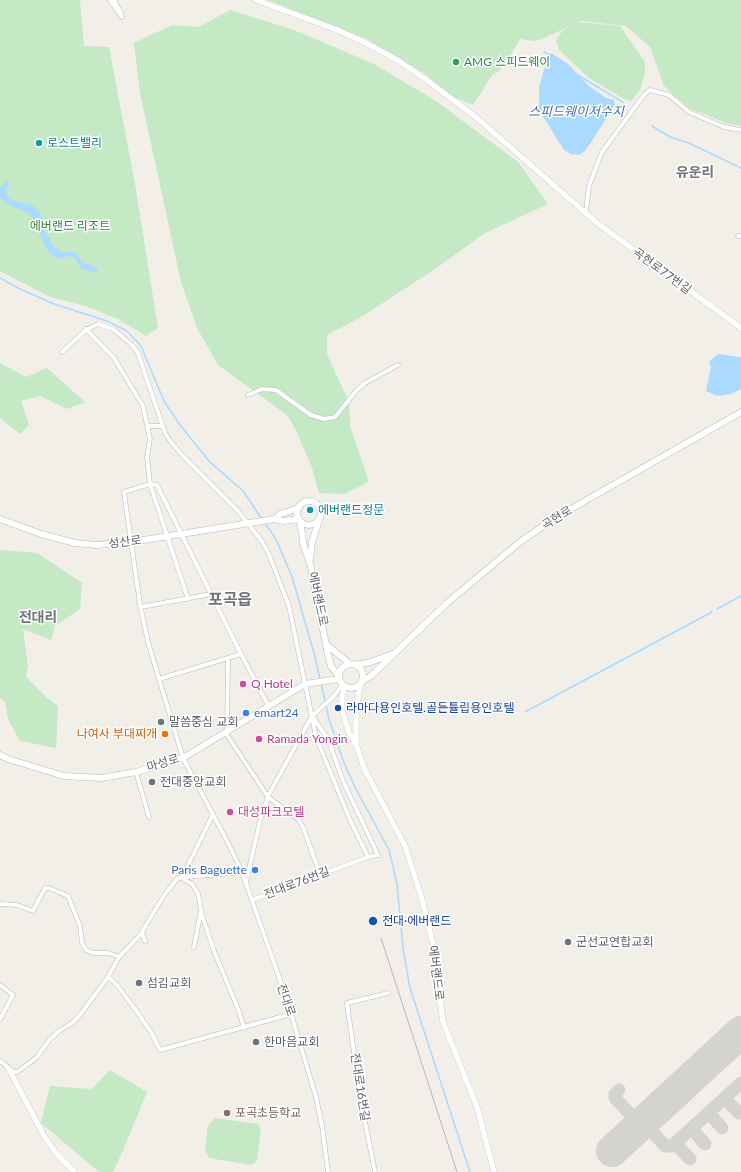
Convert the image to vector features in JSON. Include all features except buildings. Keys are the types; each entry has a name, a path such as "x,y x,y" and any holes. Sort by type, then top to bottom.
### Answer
{"main road":[{"name":"곡현로","path":"361,683 371,676 447,602 520,542 555,518 741,412"},
{"path":"275,519 280,514 299,508 305,502 313,502 320,509 319,520 312,542 310,563"},
{"path":"299,508 298,514 300,520 304,524 312,525 319,520"},
{"name":"성산로","path":"0,519 41,534 75,543 97,545 131,542 275,519"},
{"path":"275,519 283,521 300,520"},
{"name":"에버랜드로","path":"300,520 304,547 310,563 331,666 343,686"},
{"path":"327,645 362,670 361,683 353,689 343,686"},
{"path":"338,677 341,669 353,664 371,662 394,653"},
{"name":"마성로","path":"0,755 8,759 64,776 101,778 136,772 183,758 307,683 338,677"}],"street":[{"path":"110,0 122,17 114,0"},
{"name":"곡현로77번길","path":"256,0 335,29 399,61 478,119 620,240 741,328"},
{"path":"586,211 589,186 602,152 644,95 650,90 669,95 689,112 724,127 741,130"},
{"path":"62,352 86,329 98,324 113,329 132,345 138,353 165,433 176,448 251,522 268,552 289,606 307,683 312,716 318,742 351,822 368,857 378,855 343,781 328,739 312,716"},
{"path":"86,329 114,358 129,380 143,406 150,439 148,457 150,484 166,536 188,598"},
{"path":"248,396 262,388 276,390 311,415 324,419 335,417 356,391 366,383 398,365"},
{"path":"148,426 163,426"},
{"path":"150,484 157,485 268,706"},
{"name":"전대로","path":"150,484 124,492 141,607 148,642 183,758 242,872 291,1014 318,1108 328,1172"},
{"path":"141,607 211,594"},
{"path":"159,679 241,654"},
{"path":"228,658 226,731 268,797 298,819 320,874"},
{"path":"356,744 356,712 361,683"},
{"path":"246,883 261,817 268,797 312,716 343,686"},
{"name":"에버랜드로","path":"343,686 342,710 350,733 356,744 364,768 397,829 411,864 433,944 443,1022 475,1101 494,1172"},
{"path":"136,772 149,817"},
{"path":"182,878 213,814"},
{"name":"전대로76번길","path":"252,900 368,857"},
{"path":"9,1069 17,1072 37,1057 50,1039 80,1015 108,977 119,957 142,933 170,887 178,878 242,872"},
{"path":"182,878 192,884 198,894 200,910 214,950 239,1011 244,1028"},
{"path":"0,904 18,905 33,911 45,888 61,893 70,899 80,926 82,943 86,950 93,953 109,953 119,957"},
{"path":"194,947 200,910"},
{"path":"142,933 145,941"},
{"path":"108,977 117,985 151,1032 160,1050 291,1014"},
{"path":"0,985 13,994 0,1019"},
{"name":"전대로16번길","path":"375,1172 362,1102 347,1003 388,992"},
{"path":"0,1061 9,1069 44,1136 56,1154 74,1172"}],"green space":[{"name":"에버랜드 리조트","path":"0,0 80,0 84,46 109,47 135,184 158,328 146,336 118,319 83,305 50,297 0,271"},
{"name":"AMG 스피드웨이","path":"268,0 741,0 741,126 726,123 689,108 664,86 650,47 626,26 581,21 542,39 535,41 520,39 507,61 499,71 493,74 473,105 449,95 424,73 367,39"},
{"path":"230,10 294,30 374,64 436,101 518,162 548,204 485,233 438,267 363,316 327,335 327,354 349,402 350,426 369,482 344,494 319,493 312,468 296,430 287,415 218,365 197,328 181,282 140,93 134,43 172,25 199,27"},
{"path":"579,22 620,26 645,62 645,72 641,88 631,101 624,99 589,78 559,50 556,40 563,30"},
{"path":"0,363 26,377 47,368 85,402 67,409 40,396 21,401 29,425 20,434 0,418"},
{"path":"0,550 37,553 82,583 80,609 55,626 51,640 23,629 28,666 26,677 46,697 58,706 56,748 20,741 8,719 5,702 0,698"},
{"path":"110,1070 147,1092 113,1172 99,1172 41,1123 50,1086 92,1089"},
{"path":"215,1118 258,1124 261,1129 257,1161 251,1165 209,1158 205,1151 208,1125"}],"water":[{"name":"스피드웨이저수지","path":"551,53 567,63 589,86 606,98 614,100 615,105 586,150 579,155 571,154 564,150 539,110 539,87 547,60"},
{"path":"7,181 10,185 6,188 8,198 22,203 29,203 40,211 43,228 55,248 61,252 75,252 83,262 98,269 97,274 81,268 74,257 68,256 59,259 47,250 33,218 27,212 11,206 0,198 0,187"},
{"path":"718,354 741,357 741,389 731,394 717,396 706,391 711,367 709,362"}],"waterway":[{"path":"544,52 550,55"},
{"path":"578,75 624,103"},
{"path":"652,126 670,137 689,143 741,168"},
{"path":"0,278 18,288 54,304 107,321 127,331 141,346 164,401 180,425 209,461 243,491 262,519"},
{"path":"264,522 276,539 292,577 320,679"},
{"path":"717,609 741,596"},
{"path":"525,712 712,612"},
{"path":"321,683 329,719 344,763 356,789 389,850 397,884 403,948 410,988 470,1172"}],"taxiway":[{"path":"649,1128 665,1146 672,1146 741,1083"},
{"path":"619,1090 615,1094 615,1098 635,1119"},
{"path":"725,1099 739,1113"},
{"path":"709,1113 722,1128"},
{"path":"692,1129 705,1144"},
{"path":"676,1144 690,1159"}],"runway":[{"path":"612,1151 741,1032"}],"tram line":[{"path":"381,938 457,1172"}],"place":[{"name":"AMG 스피드웨이","path":"456,62"},
{"name":"로스트밸리","path":"39,143"},
{"name":"에버랜드정문","path":"310,510"},
{"name":"Q Hotel","path":"243,684"},
{"name":"라마다용인호텔.골든튤립용인호텔","path":"338,708"},
{"name":"emart24","path":"246,713"},
{"name":"말씀중심 교회","path":"161,722"},
{"name":"나여사 부대찌개","path":"165,734"},
{"name":"Ramada Yongin","path":"259,739"},
{"name":"전대중앙교회","path":"152,782"},
{"name":"대성파크모텔","path":"230,812"},
{"name":"Paris Baguette","path":"255,870"},
{"name":"전대·에버랜드","path":"373,921"},
{"name":"군선교연합교회","path":"568,942"},
{"name":"섬김교회","path":"139,983"},
{"name":"한마음교회","path":"256,1042"},
{"name":"포곡초등학교","path":"227,1113"}],"district":[{"name":"유운리","path":"695,172"},
{"name":"포곡읍","path":"230,600"},
{"name":"전대리","path":"38,617"}]}
